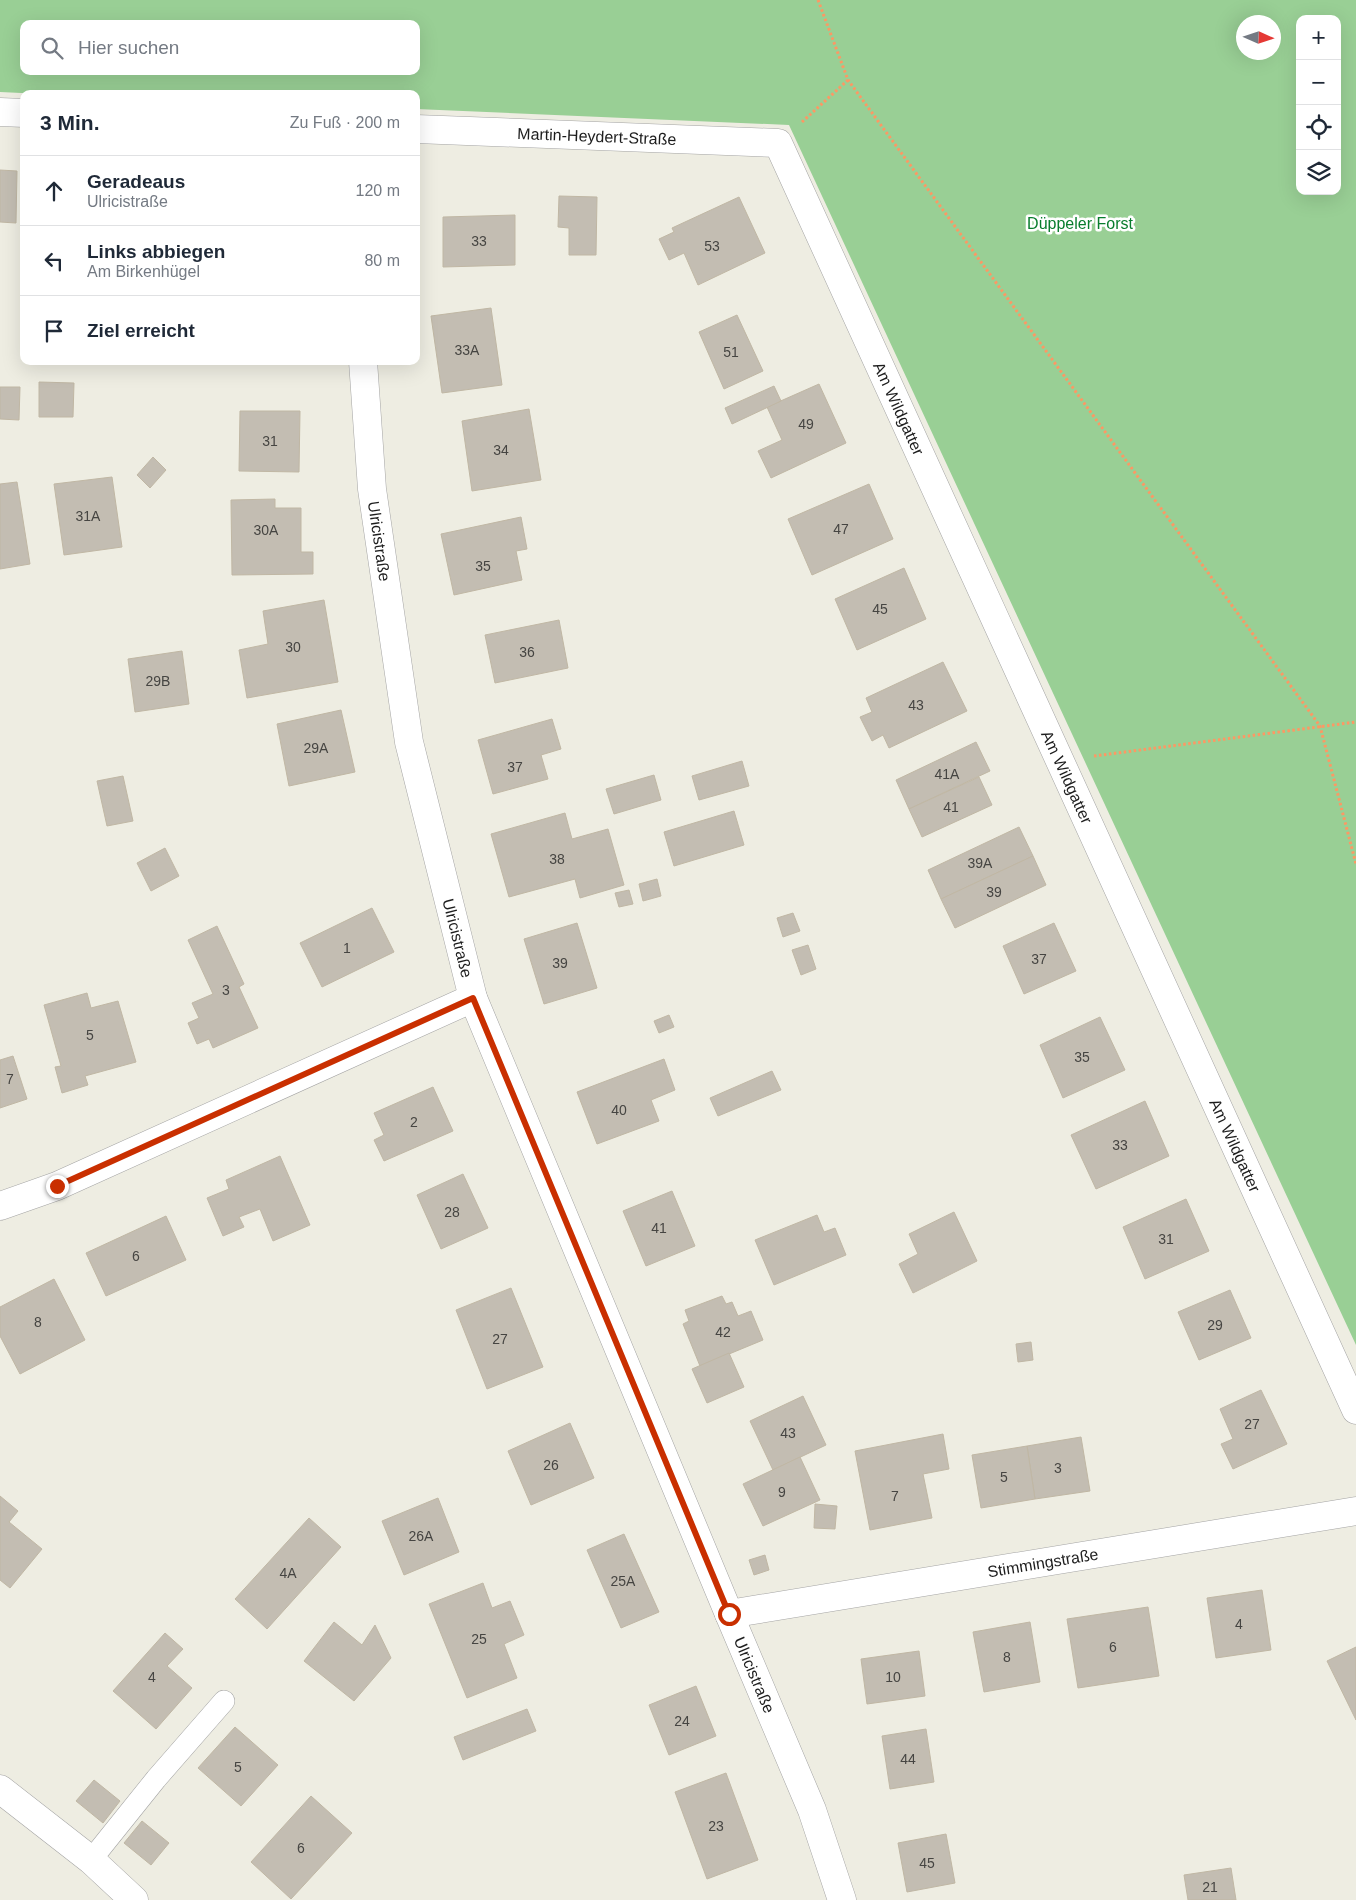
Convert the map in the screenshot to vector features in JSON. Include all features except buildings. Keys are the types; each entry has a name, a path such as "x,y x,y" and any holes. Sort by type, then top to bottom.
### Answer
{"street":[{"path":"0,112 20,112"},
{"name":"Martin-Heydert-Straße","path":"420,128 778,143"},
{"name":"Am Wildgatter","path":"778,143 1356,1410"},
{"name":"Ulricistraße","path":"363,365 372,489 409,742 473,998 812,1810 842,1900"},
{"path":"0,1206 57,1186 473,998"},
{"name":"Stimmingstraße","path":"729,1614 1356,1511"},
{"path":"0,1789 91,1860 134,1900"}],"lane":[{"path":"91,1860 156,1778 224,1701"}],"path":[{"path":"818,0 848,80 1320,726 1356,864"},
{"path":"778,143 848,80"},
{"path":"1060,761 1356,722"}],"green space":[{"name":"Düppeler Forst","path":"0,0 1356,0 1356,1345 789,125 420,109 420,90 20,90 20,93 0,92"}],"route":[{"path":"57,1186 473,998 729,1614"}]}
